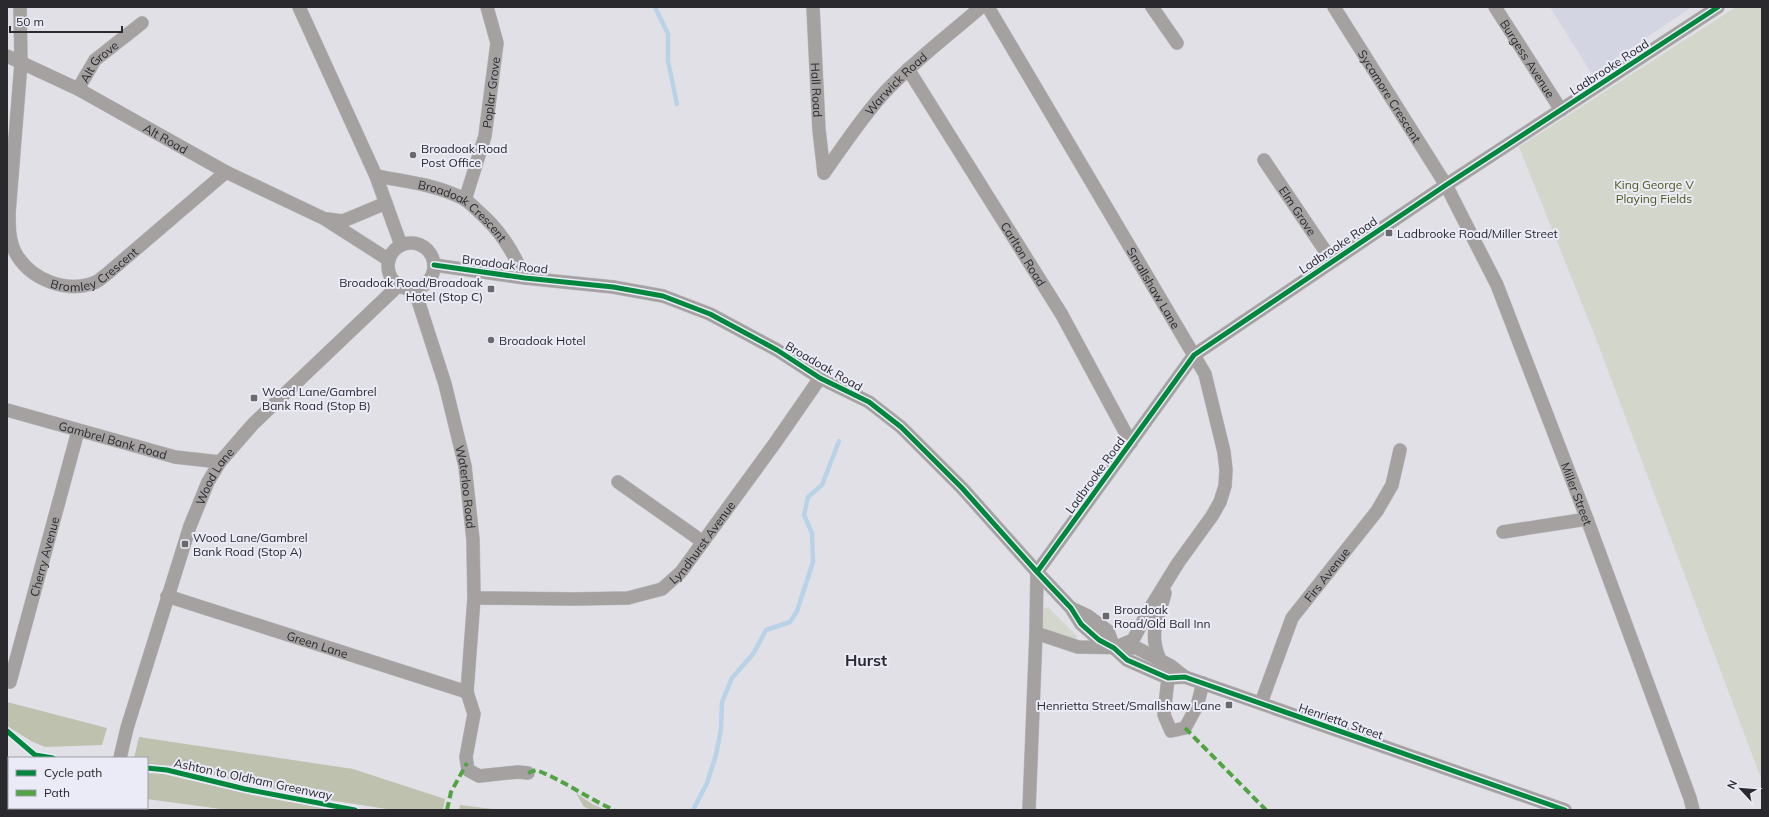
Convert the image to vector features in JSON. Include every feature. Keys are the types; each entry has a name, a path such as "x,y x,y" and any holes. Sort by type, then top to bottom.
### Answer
{"street":[{"name":"Bromley Crescent","path":"20,7 20,63 9,213 9,234 15,252 29,270 38,276 65,285 81,286 96,281 108,273 226,172"},
{"path":"299,7 376,176 401,245"},
{"name":"Poplar Grove","path":"465,200 485,136 497,43 487,7"},
{"name":"Hall Road","path":"813,7 819,130 824,173"},
{"name":"Warwick Road","path":"824,173 863,118 908,69 981,7"},
{"name":"Smallshaw Lane","path":"988,7 1205,374 1224,452 1226,470 1225,486 1220,502 1168,580 1133,640 1114,648"},
{"path":"1152,7 1176,43"},
{"name":"Sycamore Crescent","path":"1334,7 1446,185"},
{"name":"Burgess Avenue","path":"1495,7 1561,110"},
{"name":"Ladbrooke Road","path":"1037,572 1194,355 1446,185 1718,7"},
{"name":"Alt Grove","path":"78,89 95,60 142,23"},
{"name":"Alt Road","path":"7,56 78,89 226,172 325,219 390,260"},
{"name":"Carlton Road","path":"908,69 1062,315 1131,443"},
{"name":"Elm Grove","path":"1264,160 1332,261"},
{"name":"Broadoak Crescent","path":"376,176 413,182 446,192 465,200 491,222 503,236 513,252 525,278"},
{"name":"Miller Street","path":"1446,185 1497,285 1690,798 1692,810"},
{"name":"Alt Road","path":"325,219 343,221 386,203"},
{"path":"416,243 429,251 433,258 433,272 426,283 414,288 406,288 399,285 390,274 390,260 392,254 401,245 416,243"},
{"name":"Broadoak Road","path":"434,265 525,278 613,286 663,296 710,314 776,350 820,378 869,402 901,427 962,488 1071,608 1081,624 1099,640 1114,648"},
{"name":"Wood Lane","path":"120,757 127,728 167,596 190,526 208,482 220,462 253,424 399,285"},
{"name":"Waterloo Road","path":"414,288 445,384 465,466 473,540 474,598 467,692"},
{"name":"Lyndhurst Avenue","path":"474,598 628,598 662,589 682,572 776,443 820,378"},
{"name":"Gambrel Bank Road","path":"7,410 175,457 220,462"},
{"name":"Cherry Avenue","path":"10,682 78,431"},
{"name":"Firs Avenue","path":"1260,703 1292,618 1377,511 1392,485 1400,450"},
{"path":"618,482 703,542"},
{"path":"1504,532 1586,519"},
{"path":"1028,810 1036,633 1037,572"},
{"name":"Smallshaw Lane","path":"1160,660 1154,647 1153,633 1168,580"},
{"name":"Green Lane","path":"167,596 467,692"},
{"path":"1036,633 1078,647 1114,648"},
{"name":"Henrietta Street","path":"1114,648 1137,648 1171,666 1185,677 1537,805 1565,810"},
{"name":"Henrietta Street","path":"1114,648 1127,660 1168,678 1185,677"},
{"path":"1168,678 1164,716 1171,730 1185,728 1197,706 1203,683"},
{"path":"467,692 474,714 466,756 468,770 479,776 518,772 528,773"}],"shaded area":[{"path":"1550,7 1692,7 1592,74"}],"green space":[{"name":"King George V Playing Fields","path":"1736,7 1762,7 1762,781 1595,336 1519,147"},
{"path":"1048,607 1077,636 1076,640 1043,626 1044,609"},
{"path":"7,702 107,728 102,745 45,747 31,741 7,726"},
{"path":"139,737 353,769 445,799 443,810 393,810 310,797 173,766 148,764 148,757 134,757"},
{"path":"148,773 163,774 257,796 333,810 228,810 148,799"},
{"path":"576,793 592,804 606,810 592,810 584,807"},
{"path":"460,805 501,810 459,810"}],"waterway":[{"path":"655,7 668,34 668,61 677,104"},
{"path":"693,810 707,783 716,755 721,729 722,702 732,678 753,654 766,630 790,622 797,611 813,562 812,533 804,515 808,497 822,485 839,441"}],"marked path":[{"path":"1185,728 1266,810"},
{"path":"447,810 451,792 467,763"},
{"path":"528,773 536,770 546,774 614,810"}],"cycle path":[{"path":"1037,572 1194,355 1446,185 1718,7"},
{"path":"434,265 525,278 613,287 663,296 710,314 777,350 820,378 869,402 901,427 962,488 1071,608 1081,624 1099,640 1114,648 1127,660 1168,678 1185,677 1565,810"},
{"path":"7,731 35,755 47,757"},
{"name":"Ashton to Oldham Greenway","path":"148,768 167,770 245,789 355,810"}],"place":[{"name":"Broadoak Road Post Office","path":"413,155"},
{"name":"Ladbrooke Road/Miller Street","path":"1389,233"},
{"name":"Broadoak Road/Broadoak Hotel (Stop C)","path":"491,289"},
{"name":"Broadoak Hotel","path":"491,340"},
{"name":"Wood Lane/Gambrel Bank Road (Stop B)","path":"254,398"},
{"name":"Wood Lane/Gambrel Bank Road (Stop A)","path":"185,544"},
{"name":"Broadoak Road/Old Ball Inn","path":"1106,616"},
{"name":"Henrietta Street/Smallshaw Lane","path":"1229,705"}],"district":[{"name":"Hurst","path":"866,660"}]}
